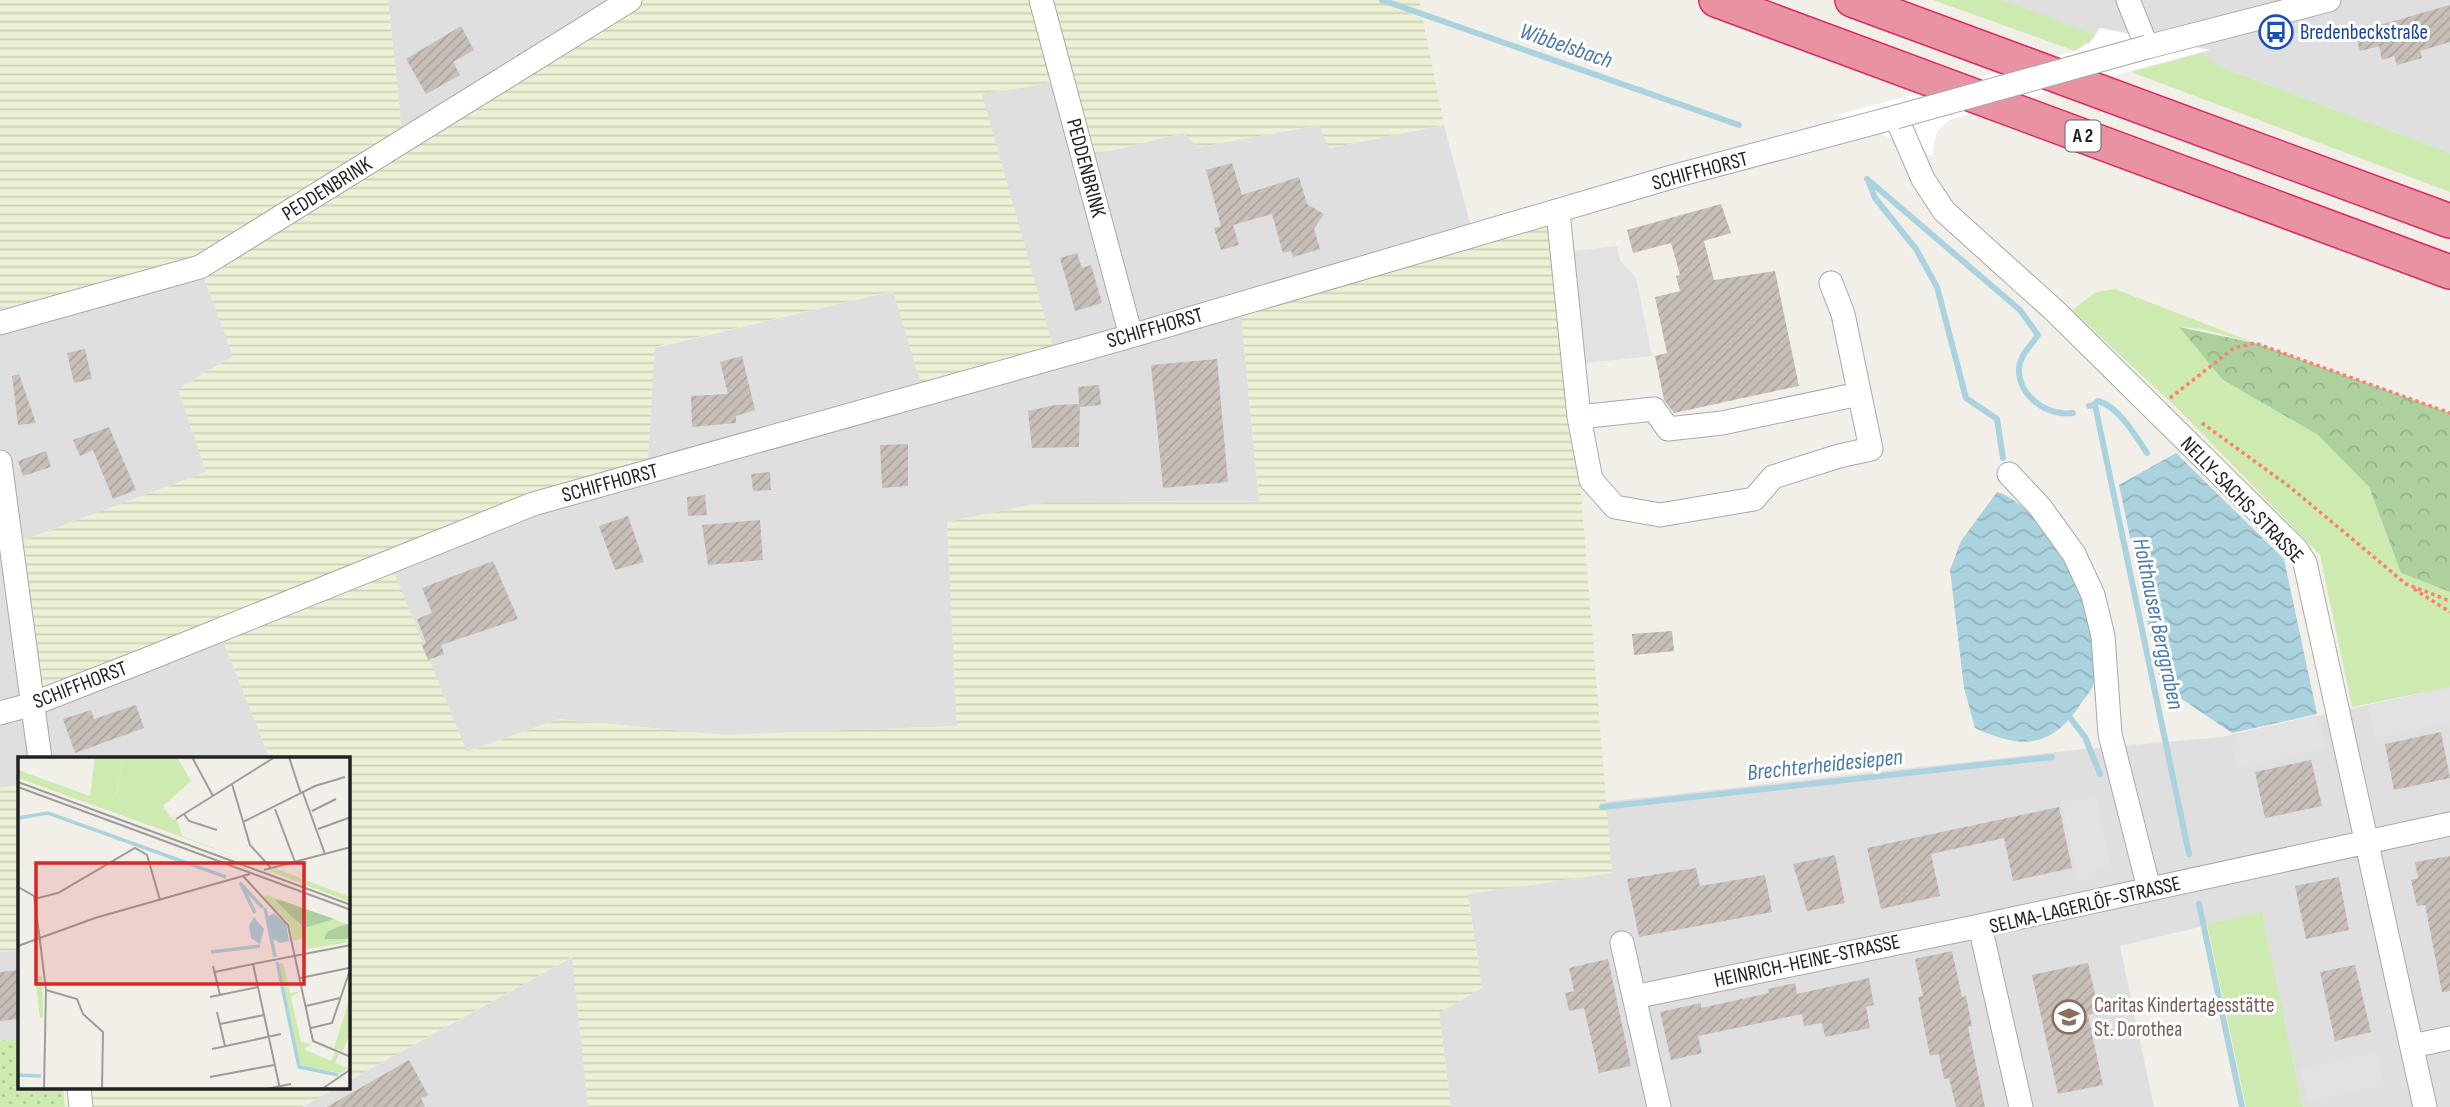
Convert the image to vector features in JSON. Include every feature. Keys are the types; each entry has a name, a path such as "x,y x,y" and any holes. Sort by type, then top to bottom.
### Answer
{"highway":[{"name":"A 2","path":"1716,0 2450,272"},
{"name":"A 2","path":"1852,0 2450,221"}],"street":[{"name":"PEDDENBRINK","path":"0,323 200,267 629,0"},
{"name":"PEDDENBRINK","path":"1041,0 1131,336"},
{"path":"2128,0 2152,42"},
{"name":"SCHIFFHORST","path":"0,713 30,705 533,504 1131,336 1675,177 1896,117 2152,42 2329,0"},
{"name":"NELLY-SACHS-STRASSE","path":"1896,117 1905,144 1944,211 2020,277 2296,549 2305,563 2425,1107"},
{"path":"1558,212 1579,417 1591,480 1615,507 1660,515 1754,499 1773,477 1871,449 1843,314 1831,283"},
{"path":"1579,417 1654,408 1668,429 1722,423 1859,394"},
{"path":"0,462 30,705 40,757"},
{"path":"2009,474 2040,507 2074,554 2093,595 2103,636 2110,734 2148,890"},
{"name":"SELMA-LAGERLÖF-STRASSE","path":"2021,1107 1980,926 2450,824"},
{"name":"HEINRICH-HEINE-STRASSE","path":"1634,997 1980,926"},
{"path":"1622,943 1659,1107"},
{"path":"2412,1046 2450,1038"}],"path":[{"path":"2155,411 2234,348 2255,344 2450,413"},
{"path":"2197,420 2290,487 2406,584 2450,612"},
{"path":"2406,584 2450,601"}],"shaded area":[{"path":"388,0 628,0 403,141"},
{"path":"2002,0 2450,0 2450,153 2221,67 2203,53 2131,72 2089,44"},
{"path":"1068,80 1094,155 1183,133 1199,147 1320,125 1330,148 1444,125 1472,231 1240,304 1259,501 1045,502 947,522 957,726 725,735 559,719 466,752 388,560 647,473 654,348 893,291 982,94"},
{"path":"1617,246 1620,260 1636,278 1652,356 1585,363 1572,251"},
{"path":"200,267 233,356 178,389 206,472 11,545 220,633 269,757 18,757 18,785 0,788 0,306 10,307"},
{"path":"2450,687 2450,1107 2303,1107 2262,912 2120,946 2154,1107 1451,1107 1439,1013 1482,988 1468,894 1612,873 1604,802 2075,750 2222,737"},
{"path":"2450,688 2450,722 2375,739 2368,706"},
{"path":"2317,715 2325,749 2236,769 2232,750 2238,748 2235,734"},
{"path":"2096,796 2111,865 2095,869 2096,877 2078,880 2061,804"},
{"path":"18,950 18,1038 0,1041 0,952"},
{"path":"573,957 588,1107 302,1107 332,1090 350,1090 350,1080"},
{"path":"2377,1052 2384,1085 2308,1101 2301,1069"}],"green space":[{"path":"0,0 388,0 403,140 628,0 1419,0 1444,125 1329,148 1319,125 1199,147 1183,133 1094,155 1068,80 982,94 1056,357 924,394 893,291 655,347 647,473 389,560 467,752 559,719 725,735 957,726 947,522 1045,502 1259,501 1240,304 1558,212 1612,873 1468,894 1482,988 1439,1013 1451,1107 588,1107 572,957 350,1080 350,757 269,757 220,633 30,705 11,545 206,472 178,389 233,356 200,267 10,307 0,306"},
{"path":"1933,0 2002,0 2097,35 2075,51"},
{"path":"2203,53 2221,67 2450,153 2450,192 2131,72"},
{"path":"2115,289 2255,343 2202,329 2179,327 2223,380 2318,435 2369,487 2401,573 2450,592 2450,687 2352,707 2320,555 2179,410 2072,310 2096,292"},
{"path":"2179,327 2255,343 2450,413 2450,592 2401,573 2369,487 2318,435 2223,380"},
{"path":"18,786 18,950 0,952 0,788"},
{"path":"2262,912 2303,1107 2246,1107 2207,924"},
{"path":"18,1038 18,1090 63,1090 65,1107 0,1107 0,1041"},
{"path":"79,1090 332,1090 302,1107 81,1107"}],"water":[{"path":"2176,453 2284,559 2317,714 2232,733 2161,685 2119,485"},
{"path":"1997,492 2023,508 2051,536 2083,585 2092,617 2096,653 2093,686 2058,730 2034,741 2006,739 1975,728 1964,688 1950,570 1961,541"}],"pier":[{"path":"2100,28 2210,50 1949,120 1937,131 1932,156 1837,115 2075,51 2089,44"}],"building":[{"path":"2450,5 2450,42 2420,51 2422,58 2397,65 2394,56 2382,60 2379,46 2360,51 2355,32"},
{"path":"461,26 474,50 453,62 460,75 426,94 406,59"},
{"path":"1232,163 1242,195 1299,177 1307,204 1324,214 1314,229 1320,249 1293,257 1291,251 1283,253 1272,214 1233,225 1239,245 1221,250 1214,228 1221,226 1206,170"},
{"path":"1721,204 1731,233 1704,241 1714,280 1775,271 1799,386 1674,413 1664,400 1655,356 1667,353 1655,297 1680,291 1676,276 1680,275 1671,243 1633,253 1627,230"},
{"path":"1077,253 1082,268 1091,265 1102,303 1075,311 1060,258"},
{"path":"85,349 92,379 74,383 67,353"},
{"path":"742,356 755,410 736,416 736,423 692,427 691,396 728,394 720,362"},
{"path":"1217,359 1228,482 1163,488 1151,365"},
{"path":"19,374 36,423 18,425 12,376"},
{"path":"1099,385 1101,405 1080,407 1079,447 1032,448 1028,411 1055,405 1079,404 1078,387"},
{"path":"109,427 136,490 113,499 93,450 80,456 73,440"},
{"path":"908,444 908,486 882,488 880,445"},
{"path":"46,451 51,467 23,476 18,461"},
{"path":"770,472 771,490 753,491 751,474"},
{"path":"705,495 707,515 688,516 687,497"},
{"path":"628,516 644,562 615,570 599,526"},
{"path":"760,520 763,560 708,565 702,525"},
{"path":"493,561 518,619 441,645 444,654 428,660 422,645 426,643 417,619 432,613 422,588"},
{"path":"1672,631 1674,651 1634,655 1632,634"},
{"path":"136,705 144,728 75,753 63,719 91,710 94,719"},
{"path":"2441,732 2450,778 2394,790 2385,744"},
{"path":"2311,760 2322,806 2265,818 2255,772"},
{"path":"2059,807 2072,868 2013,881 2004,838 1931,854 1940,896 1881,909 1867,848"},
{"path":"1835,855 1845,903 1807,911 1793,864"},
{"path":"2450,856 2450,991 2442,992 2425,905 2417,906 2411,880 2418,878 2415,862"},
{"path":"1696,868 1700,886 1765,875 1772,912 1639,937 1627,879"},
{"path":"2339,877 2349,930 2306,939 2295,886"},
{"path":"1952,951 1962,997 1966,996 1972,1026 1968,1027 1985,1107 1956,1107 1949,1078 1944,1079 1939,1054 1930,1056 1918,997 1923,996 1915,959"},
{"path":"1608,959 1631,1066 1599,1073 1584,1008 1569,1011 1565,993 1574,991 1569,968"},
{"path":"2088,963 2099,1012 2088,1015 2103,1085 2058,1094 2032,975"},
{"path":"2355,965 2371,1032 2335,1041 2320,972"},
{"path":"18,970 18,1019 0,1021 0,972"},
{"path":"1869,978 1874,1005 1866,1007 1870,1028 1825,1037 1822,1023 1804,1026 1802,1014 1698,1036 1702,1053 1671,1060 1660,1012 1701,1003 1701,1008 1769,993 1768,989 1795,983 1797,994"},
{"path":"409,1060 428,1095 421,1098 425,1107 327,1107"}],"waterway":[{"name":"Wibbelsbach","path":"1382,0 1739,125"},
{"name":"Wibbelsbach","path":"1867,179 2020,310 2038,335 2020,364 2020,379 2024,388 2036,403 2045,408 2054,412 2073,413"},
{"path":"1868,180 1875,198 1916,249 1937,287 1966,398 1997,419 2003,458"},
{"path":"2093,405 2098,401 2113,409 2126,422 2147,453"},
{"name":"Holthauser Berggraben","path":"2089,406 2095,405 2189,854"},
{"path":"2071,719 2085,737 2100,774"},
{"name":"Brechterheidesiepen","path":"1602,807 2052,757"},
{"name":"Holthauser Berggraben","path":"2199,904 2242,1107"}],"place":[{"name":"Bredenbeckstraße","path":"2276,32"},
{"name":"Caritas Kindertagesstätte St. Dorothea","path":"2069,1017"}]}
